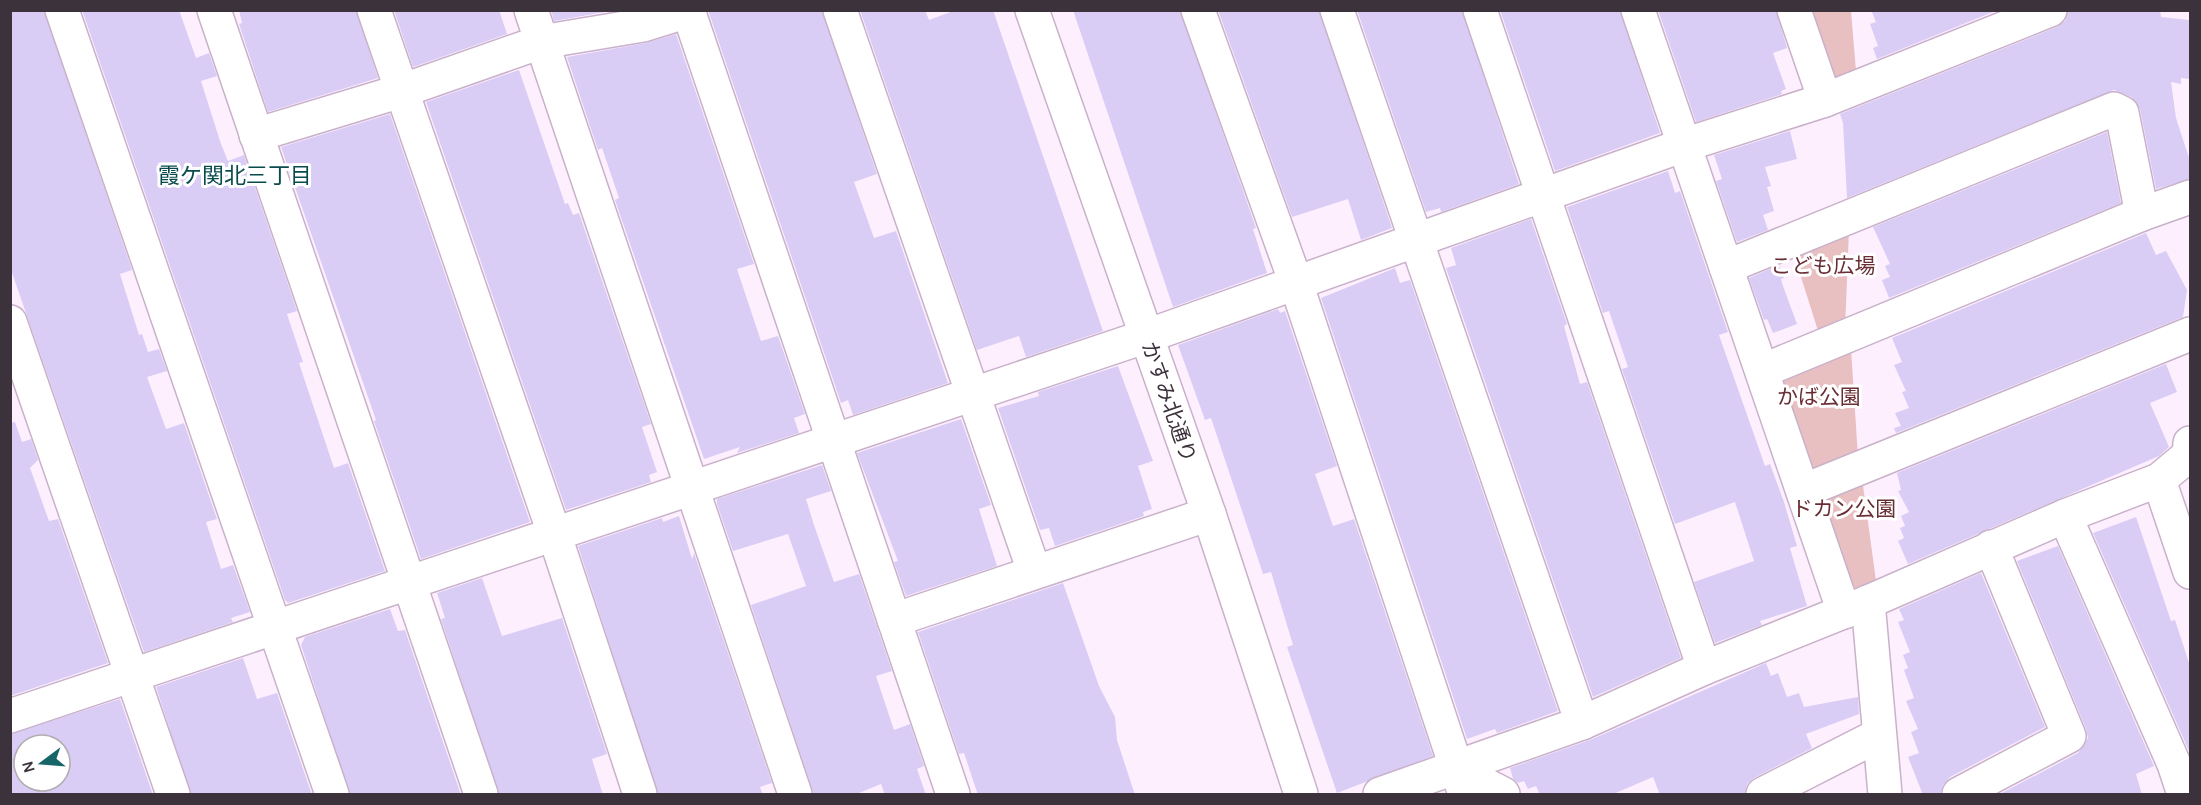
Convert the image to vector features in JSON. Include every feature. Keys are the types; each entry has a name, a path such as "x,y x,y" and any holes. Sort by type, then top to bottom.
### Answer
{"street":[{"path":"62,10 332,795"},
{"path":"214,10 481,795"},
{"path":"374,10 554,533 640,795"},
{"path":"531,10 795,795"},
{"path":"840,10 1034,571"},
{"name":"かすみ北通り","path":"1032,10 1209,514 1301,795"},
{"path":"1198,10 1296,283 1460,782"},
{"path":"1337,10 1582,723"},
{"path":"1480,10 1704,668"},
{"path":"1638,10 1803,492 1856,607 1879,735 1885,795"},
{"path":"1794,10 1825,100"},
{"path":"10,716 1147,336 1684,145 1825,100 2050,10"},
{"path":"256,135 401,91 541,42 643,25 688,11 953,795"},
{"path":"1726,267 2114,110 2122,113 2142,214"},
{"path":"1762,371 2142,214 2190,197"},
{"path":"10,322 173,795"},
{"path":"1803,492 2190,334"},
{"path":"1380,795 1460,782 1582,723 1704,668 1856,607 2065,516 2159,480 2189,455 2190,443"},
{"path":"2159,480 2190,573"},
{"path":"894,620 1209,514"},
{"path":"2065,516 2174,764 2184,795"},
{"path":"1959,795 2069,736 1991,547"},
{"path":"1763,795 1879,735"},
{"path":"1460,782 1503,795"}],"green space":[{"path":"1807,11 1851,11 1856,71 1839,77 1827,74"},
{"name":"こども広場","path":"1849,230 1845,329 1820,337 1793,252"},
{"name":"かば公園","path":"1851,349 1858,457 1818,475 1808,469 1778,385 1786,373"},
{"name":"ドカン公園","path":"1862,478 1876,581 1856,588 1846,584 1819,505 1825,493"}],"building":[{"path":"10,10 44,10 132,270 120,274 139,335 142,334 148,352 159,349 167,371 147,377 166,429 184,423 217,519 206,522 221,569 233,565 250,612 231,618 233,622 144,652 10,267"},
{"path":"82,10 179,10 196,58 209,53 217,76 201,81 221,144 228,161 244,155 297,311 287,314 303,362 299,363 334,468 348,463 385,571 288,603 285,600"},
{"path":"239,10 356,10 378,78 268,112 239,24 242,23"},
{"path":"394,10 499,10 507,34 413,67"},
{"path":"551,10 616,10 554,21"},
{"path":"708,10 822,10 877,174 854,182 874,238 896,231 948,383 853,415 848,400 841,403"},
{"path":"860,10 925,10 929,20 956,10 993,10 1103,331 1026,357 1019,336 977,350"},
{"path":"1073,10 1180,10 1256,228 1253,229 1267,273 1173,307"},
{"path":"1218,10 1319,10 1392,228 1361,240 1348,199 1292,217"},
{"path":"1357,10 1462,10 1519,184 1441,212 1440,208 1426,212"},
{"path":"1500,10 1620,10 1660,133 1555,171"},
{"path":"1658,10 1776,10 1787,48 1773,53 1786,89 1781,91 1782,94 1696,122"},
{"path":"1871,10 1998,10 1877,59 1873,48 1878,46 1870,24 1876,22"},
{"path":"2068,10 2160,10 2161,17 2189,20 2190,79 2181,78 2181,84 2171,82 2176,118 2190,161 2190,179 2156,189 2140,109 2131,97 2114,90 1847,198 1843,123 1840,114 2057,27 2065,21"},
{"path":"676,34 754,264 737,269 761,341 778,336 805,414 794,418 799,433 737,453 740,447 704,459 615,200 619,198 602,148 598,150 567,57 646,43"},
{"path":"519,70 565,204 568,203 573,215 579,213 651,424 642,427 657,472 649,475 651,482 566,510 426,102"},
{"path":"390,114 530,522 421,559 374,421 376,420 281,147"},
{"path":"1790,131 1797,159 1765,167 1771,186 1767,187 1774,211 1763,215 1768,230 1737,242 1716,181 1722,179 1714,155"},
{"path":"2107,132 2121,203 1889,298 1882,280 1890,277 1885,266 1890,264 1873,227"},
{"path":"1668,171 1675,193 1680,191 1728,332 1719,335 1765,466 1770,464 1784,502 1797,546 1790,548 1807,606 1760,621 1762,625 1715,643 1694,582 1754,561 1735,502 1675,524 1622,369 1628,367 1609,311 1603,313 1567,207"},
{"path":"1531,219 1567,324 1564,326 1580,384 1587,382 1681,658 1593,697 1446,268 1456,265 1451,248"},
{"path":"2146,233 2156,255 2166,251 2187,290 2183,317 1896,433 1894,428 1901,426 1895,413 1909,408 1902,392 1906,391 1894,365 1902,362 1892,338"},
{"path":"1779,265 1784,278 1781,279 1783,286 1797,324 1773,333 1767,319 1764,320 1749,278"},
{"path":"1395,268 1400,283 1410,280 1558,711 1497,733 1495,729 1467,739 1321,298"},
{"path":"1278,309 1280,313 1285,311 1337,466 1315,474 1333,526 1354,519 1433,756 1337,793 1287,647 1293,645 1271,572 1263,574 1211,418 1205,420 1178,345"},
{"path":"2166,364 2177,392 2150,403 2169,447 2159,456 1908,564 1898,541 1904,538 1900,528 1905,526 1901,516 1909,512 1898,491 1901,490 1897,473"},
{"path":"1118,366 1153,461 1138,466 1152,509 1143,512 1144,516 1055,546 1049,528 1040,530 998,408 1039,396 1038,392"},
{"path":"961,419 991,505 979,509 997,566 906,596 894,562 898,561 857,453"},
{"path":"15,422 22,442 31,439 38,460 30,468 49,521 58,519 108,663 10,696 10,423"},
{"path":"822,465 831,491 806,499 814,525 834,582 859,574 892,671 876,676 894,730 910,724 924,766 917,769 926,795 885,795 881,784 854,795 814,795 751,605 806,586 788,534 733,551 717,504 717,499"},
{"path":"679,516 692,559 694,553 772,783 760,787 763,795 658,795 578,546 662,518 663,522"},
{"path":"2136,517 2171,621 2175,620 2190,666 2189,751 2093,533"},
{"path":"2058,546 2154,766 2136,774 2142,795 1998,795 2078,753 2088,738 2017,561"},
{"path":"1981,573 2045,727 1950,777 1943,785 1940,795 1923,795 1908,757 1919,753 1911,732 1918,729 1906,701 1914,698 1904,670 1908,668 1903,655 1910,652 1898,622 1904,620 1899,609"},
{"path":"482,578 502,636 562,618 607,754 592,759 603,795 499,795 441,619 445,618 437,593"},
{"path":"1063,583 1099,686 1115,717 1117,740 1135,795 978,795 964,753 959,754 918,632"},
{"path":"390,609 398,631 405,630 461,795 350,795 301,645 305,637"},
{"path":"243,658 257,699 277,693 312,795 191,795 156,687"},
{"path":"1766,663 1771,676 1778,673 1787,697 1799,693 1804,707 1858,697 1859,714 1806,734 1812,748 1754,778 1747,784 1745,795 1660,795 1653,777 1611,795 1540,795 1536,786 1528,789 1524,781 1518,783 1513,779 1510,768 1590,740"},
{"path":"120,699 153,795 10,795 10,734 12,733 12,793 72,793 72,733 13,733"}],"district":[{"name":"霞ケ関北三丁目","path":"235,175"}]}
